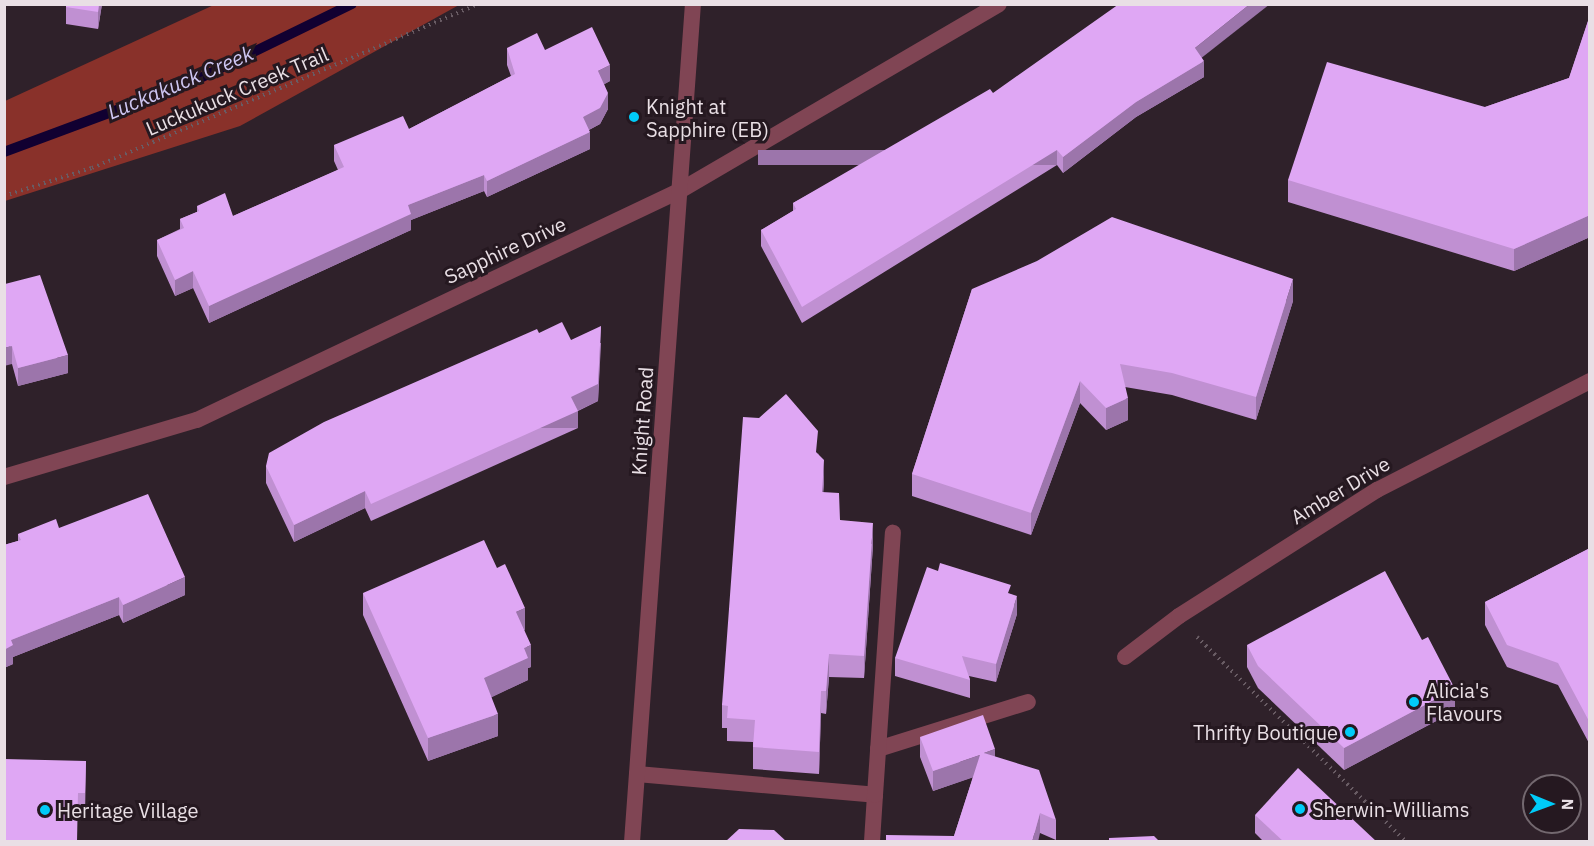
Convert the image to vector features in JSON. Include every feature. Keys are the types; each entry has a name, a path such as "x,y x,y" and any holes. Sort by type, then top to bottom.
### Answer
{"street":[{"name":"Knight Road","path":"632,842 693,4"},
{"name":"Sapphire Drive","path":"4,477 197,420 681,190 999,4"},
{"name":"Amber Drive","path":"1125,657 1179,616 1377,490 1590,381"},
{"path":"872,842 893,533"},
{"path":"878,748 1028,702"},
{"path":"637,774 874,795"}],"path":[{"name":"Luckukuck Creek Trail","path":"4,196 92,168 479,4"},
{"path":"1179,616 1214,658 1407,842"}],"shaded area":[{"path":"216,4 459,5 240,126 5,201 5,101"}],"building":[{"path":"66,4 99,4 98,12 66,7"},
{"path":"1119,4 1250,4 1195,48 1204,61 1136,102 1063,157 1057,150 802,307 761,230 796,209 793,203 990,89 993,93"},
{"path":"1590,15 1590,215 1514,249 1288,180 1327,62 1485,107 1569,78"},
{"path":"592,27 610,65 598,71 608,93 600,108 583,117 590,132 487,181 484,175 408,205 411,214 209,306 193,271 175,280 157,240 184,228 180,219 199,211 197,206 225,193 233,216 344,167 334,145 403,116 409,129 515,74 507,48 537,33 545,50"},
{"path":"1112,217 1293,279 1256,397 1172,373 1120,364 1128,398 1106,408 1080,381 1031,513 912,474 972,289 1037,261"},
{"path":"40,275 68,355 18,368 12,346 4,348 4,283"},
{"path":"562,322 571,340 601,326 598,384 571,397 578,411 371,504 365,491 294,525 266,466 269,453 324,422 537,329 539,333"},
{"path":"786,394 818,431 816,452 824,460 822,492 839,493 840,520 873,523 864,656 829,654 826,691 821,691 819,752 753,747 755,720 727,718 728,706 722,705 743,417 759,418"},
{"path":"148,494 185,577 123,605 119,597 11,640 13,645 4,650 4,545 21,540 18,534 56,519 59,528"},
{"path":"484,540 497,568 505,564 525,608 516,612 531,645 524,648 528,658 484,678 498,714 428,738 363,593"},
{"path":"1590,548 1590,723 1558,663 1507,645 1485,602"},
{"path":"940,563 1011,585 1008,593 1017,596 996,664 962,656 970,680 895,658 927,567 938,571"},
{"path":"1385,571 1422,640 1428,637 1455,689 1344,748 1258,666 1247,645"},
{"path":"983,715 995,749 984,753 1039,770 1056,820 1040,813 1032,842 886,842 886,835 954,836 980,755 933,771 920,737"},
{"name":"Heritage Village","path":"4,759 86,761 85,793 78,793 77,842 4,842"},
{"path":"1298,768 1377,842 1284,842 1255,815"},
{"path":"739,829 774,830 787,842 725,842"},
{"path":"1154,836 1160,842 1109,842 1109,838"}],"waterway":[{"name":"Luckakuck Creek","path":"4,152 190,83 352,4"}],"place":[{"name":"Knight at Sapphire (EB)","path":"634,117"},
{"name":"Alicia's Flavours","path":"1414,702"},
{"name":"Thrifty Boutique","path":"1350,732"},
{"name":"Sherwin-Williams","path":"1300,809"},
{"name":"Heritage Village","path":"45,810"}]}
